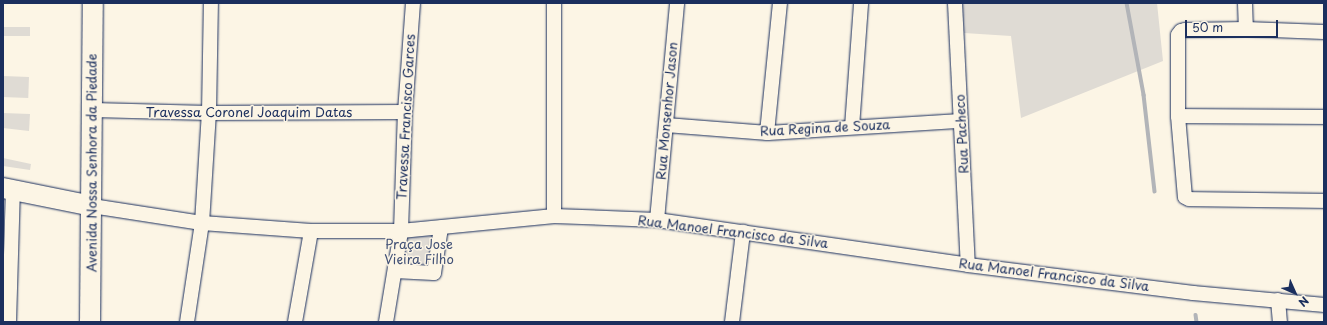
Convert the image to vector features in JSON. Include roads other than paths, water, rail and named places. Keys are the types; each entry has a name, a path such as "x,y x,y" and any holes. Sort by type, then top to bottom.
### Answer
{"main road":[{"name":"Avenida Nossa Senhora da Piedade","path":"90,322 93,3"},
{"path":"8,189 92,206"}],"street":[{"path":"187,322 202,223 209,113 211,3"},
{"name":"Travessa Francisco Garces","path":"386,322 400,231 405,112 413,3"},
{"path":"554,3 554,216"},
{"name":"Rua Monsenhor Jason","path":"657,220 677,3"},
{"path":"767,133 780,3"},
{"path":"852,127 861,3"},
{"name":"Rua Pacheco","path":"955,3 968,265"},
{"path":"1245,3 1246,29"},
{"path":"1324,32 1246,29 1185,30 1181,31 1178,35 1178,116 1184,196 1189,199 1324,201"},
{"name":"Travessa Coronel Joaquim Datas","path":"93,110 209,113 405,112"},
{"path":"1178,116 1324,117"},
{"name":"Rua Regina de Souza","path":"666,125 767,133 961,121"},
{"path":"8,189 7,292 9,322"},
{"name":"Rua Manoel Francisco da Silva","path":"92,206 202,223 311,230 400,231 554,216 657,220 968,265 1193,293 1324,305"},
{"path":"395,271 434,273 441,228"},
{"path":"295,322 311,230"},
{"path":"732,322 743,232"},
{"path":"1278,300 1280,322"}],"waterway":[{"path":"1127,3 1144,95 1155,191"},
{"path":"1196,315 1197,322"}],"park label":[{"name":"Praça Jose Vieira Filho","path":"419,252"}]}
